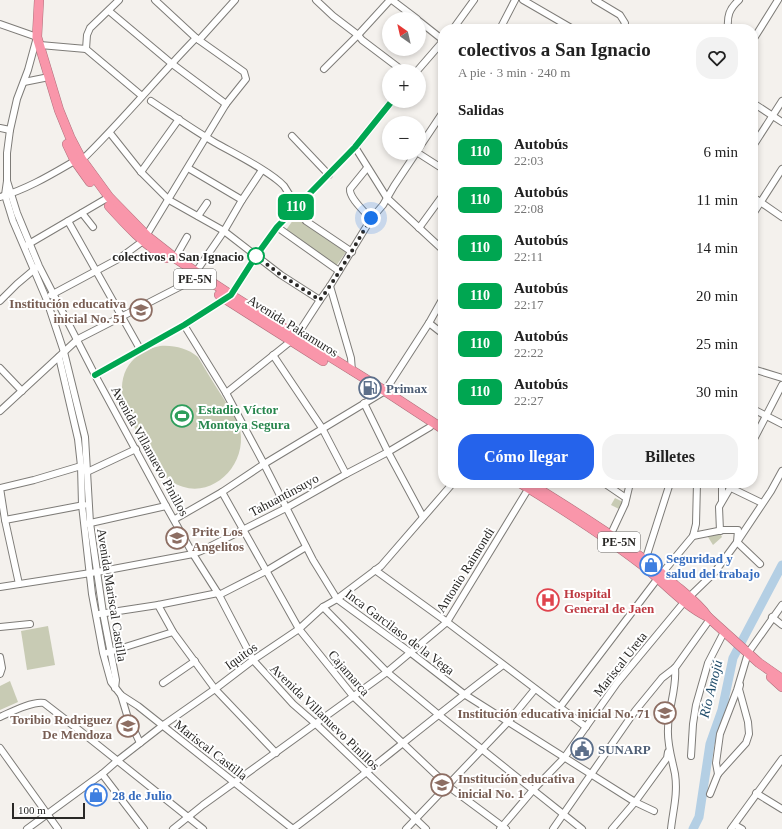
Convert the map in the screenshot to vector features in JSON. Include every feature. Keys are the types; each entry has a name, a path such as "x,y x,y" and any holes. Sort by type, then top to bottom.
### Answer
{"highway":[{"name":"Avenida Pakamuros","path":"39,0 38,41 46,78 79,160 106,199 145,239 194,275 294,339 438,426"},
{"name":"Avenida Pakamuros","path":"145,239 175,258 194,275"},
{"name":"Avenida Pakamuros","path":"294,339 352,371 438,433"},
{"name":"PE-5N","path":"534,488 660,576"},
{"name":"PE-5N","path":"535,488 610,536 645,561 687,599 702,609 709,618 746,652 782,679"},
{"name":"PE-5N","path":"760,663 773,679 782,687"}],"street":[{"path":"86,49 87,35 90,28 119,0"},
{"path":"46,298 120,258 145,239 226,104 246,79 244,72 197,39 155,0"},
{"path":"5,195 45,179 79,160 110,133 171,64 235,0"},
{"path":"316,0 362,40 394,64"},
{"path":"324,69 391,0 407,12"},
{"path":"457,24 474,0"},
{"path":"503,24 515,0"},
{"path":"523,0 564,24"},
{"path":"596,0 620,15 625,24"},
{"path":"727,24 731,7 738,0"},
{"path":"758,32 778,0"},
{"path":"109,11 171,64 226,104"},
{"path":"0,24 38,41 86,49 142,96"},
{"path":"426,26 438,36"},
{"path":"0,128 10,130 17,99 38,41"},
{"path":"423,64 438,46"},
{"path":"24,82 46,78"},
{"path":"151,101 282,184 306,221 352,252"},
{"path":"758,138 782,101"},
{"path":"758,106 782,122"},
{"path":"95,375 184,325 228,297 277,227 355,147 386,108"},
{"path":"141,172 179,119"},
{"path":"426,138 438,120"},
{"name":"Avenida Mariscal Castilla","path":"10,130 7,153 7,181 5,195 13,221 24,247 37,268 85,437 87,472 85,505"},
{"path":"110,133 141,172 169,200 224,231 281,275 320,300"},
{"path":"292,136 329,175"},
{"path":"355,147 387,198 438,245"},
{"path":"426,159 438,166"},
{"path":"226,393 294,339 352,252 371,218 383,205 412,160"},
{"path":"188,168 242,200"},
{"path":"367,168 350,189 350,192 352,197 371,218"},
{"path":"758,207 782,169"},
{"path":"0,411 78,339 189,282 224,231 262,170"},
{"name":"Avenida Villanuevo Pinillos","path":"5,195 17,213 31,243 37,268 54,294 95,375 166,506 218,594 253,660 293,704 426,829"},
{"path":"24,247 106,199"},
{"path":"758,201 782,217"},
{"path":"419,228 438,202"},
{"path":"198,216 207,203"},
{"path":"82,213 93,227"},
{"path":"68,221 140,349"},
{"path":"277,227 339,271"},
{"path":"175,258 187,236"},
{"path":"0,301 37,268"},
{"path":"330,286 351,358 352,371"},
{"path":"175,519 222,492 322,428 382,393 429,323 438,307"},
{"path":"429,323 438,330"},
{"name":"Inca Garcilaso de la Vega","path":"184,325 226,393 306,546 337,599 464,694 635,802 654,810"},
{"name":"Avenida Mariscal Castilla","path":"61,354 78,439 87,524 94,572 116,680 115,688"},
{"path":"273,355 322,428 346,474"},
{"path":"0,368 22,391"},
{"path":"758,371 782,378"},
{"path":"758,432 782,385"},
{"path":"364,403 388,452 423,517"},
{"path":"758,412 782,424"},
{"name":"Tahuantinsuyo","path":"0,587 193,554 286,508 430,428"},
{"path":"19,584 2,511 0,488 81,466 87,472 136,449"},
{"name":"Mariscal Ureta","path":"503,828 533,790 564,758 618,683 687,599 714,573 737,542 782,471"},
{"name":"Iquitos","path":"27,829 102,774 116,761 162,726 253,660 299,629 323,607 337,599 381,566 449,488"},
{"name":"Antonio Raimondi","path":"178,828 203,805 387,672 446,622 528,488"},
{"path":"611,488 626,498"},
{"path":"610,536 625,504 629,488"},
{"path":"645,561 668,488"},
{"path":"560,707 660,576 693,536 696,524 697,488"},
{"path":"722,488 722,502"},
{"path":"720,531 719,507 731,488"},
{"path":"736,488 762,503"},
{"name":"Cajamarca","path":"222,492 299,629 353,696 448,786 503,828"},
{"path":"5,520 85,505"},
{"path":"87,524 166,506"},
{"path":"693,536 720,531 738,530 737,542 760,564"},
{"path":"96,615 158,606 218,594 266,571 306,546"},
{"path":"375,570 586,727"},
{"name":"Avenida Mariscal Castilla","path":"94,572 96,615 103,653 111,682 115,688"},
{"path":"710,794 718,774 746,743 749,734 748,722 739,689 746,652 782,605"},
{"path":"158,606 173,632 214,689 276,753"},
{"path":"323,607 387,672 438,715 483,749 582,829"},
{"path":"553,829 635,711 662,678 675,668 709,618"},
{"path":"772,618 782,626"},
{"path":"0,628 30,624"},
{"path":"103,653 110,653 173,632"},
{"path":"691,756 696,705 708,663 726,634"},
{"path":"0,657 2,668 0,674"},
{"path":"163,683 194,661"},
{"path":"293,829 332,800 402,742 504,665"},
{"path":"671,829 675,806 675,775 669,746 668,729 676,679 675,668"},
{"path":"718,774 716,763 720,734 741,676"},
{"name":"Mariscal Castilla","path":"115,688 121,695 138,706 293,829"},
{"path":"406,829 508,722 535,689"},
{"path":"121,695 127,715 140,743"},
{"path":"0,717 26,707 44,703 203,829"},
{"path":"612,829 635,802 667,758 669,746"},
{"path":"1,751 58,829"},
{"path":"742,829 733,827 756,793 782,759"},
{"path":"102,774 144,829"},
{"path":"756,793 782,809"}],"green space":[{"path":"296,216 346,252 336,266 286,230"},
{"name":"Estadio Víctor Montoya Segura","path":"160,346 180,348 189,351 198,357 238,422 241,440 239,454 233,467 212,485 199,488 185,487 171,481 164,475 145,448 126,410 122,388 126,369 139,355 149,349"},
{"path":"615,498 623,502 619,509 611,505"},
{"path":"720,533 722,537 713,545 708,537"},
{"path":"48,626 55,665 27,670 21,631"},
{"path":"10,681 18,702 0,710 0,686"}],"waterway":[{"name":"Río Amojú","path":"693,829 699,817 710,744 722,710 733,658 782,565"}],"bus line":[{"name":"110","path":"95,375 184,325 231,295 277,227 355,147 386,108"}],"place":[{"name":"colectivos a San Ignacio","path":"256,256"},
{"name":"Institución educativa inicial No. 51","path":"141,310"},
{"name":"Primax","path":"370,388"},
{"name":"Estadio Víctor Montoya Segura","path":"182,416"},
{"name":"Prite Los Angelitos","path":"177,538"},
{"name":"Seguridad y salud del trabajo","path":"651,565"},
{"name":"Hospital General de Jaen","path":"548,600"},
{"name":"Institución educativa inicial No. 71","path":"665,713"},
{"name":"Toribio Rodriguez De Mendoza","path":"128,726"},
{"name":"SUNARP","path":"582,749"},
{"name":"Institución educativa inicial No. 1","path":"442,785"},
{"name":"28 de Julio","path":"96,795"}],"route":[{"path":"256,256 281,275 320,300 360,240 371,218"}]}
